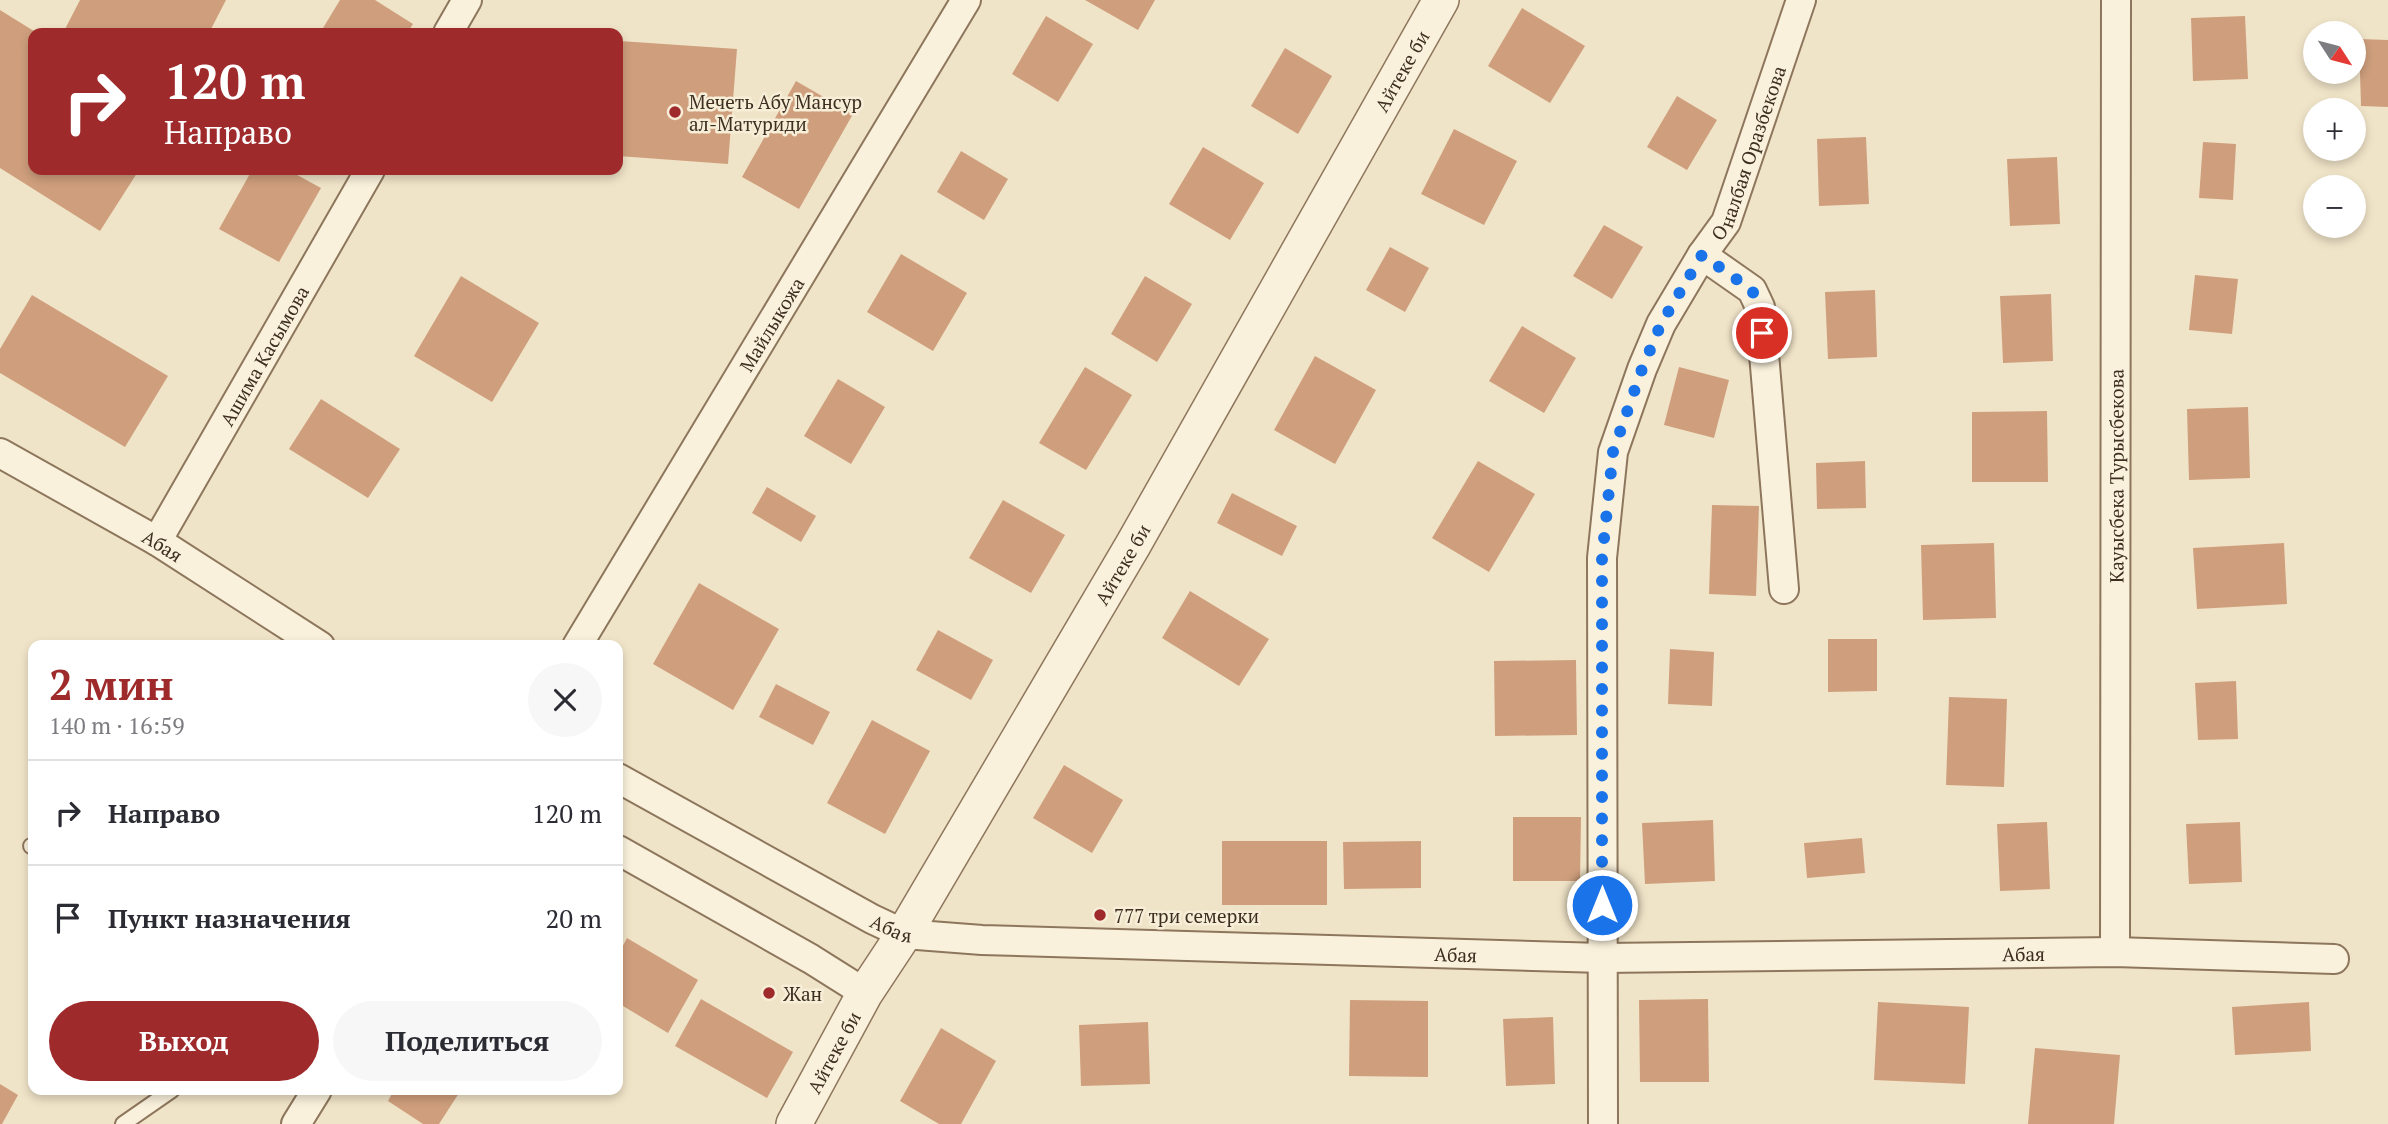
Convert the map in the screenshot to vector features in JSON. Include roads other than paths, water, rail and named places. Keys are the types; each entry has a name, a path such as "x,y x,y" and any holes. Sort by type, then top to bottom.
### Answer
{"street":[{"path":"451,28 467,0"},
{"name":"Майлыкожа","path":"581,640 966,0"},
{"name":"Айтеке би","path":"794,1124 865,993 904,934 1133,545 1441,0"},
{"name":"Оналбая Оразбекова","path":"1603,1124 1602,558 1613,452 1661,324 1702,255 1726,222 1801,0"},
{"name":"Кауысбека Турысбекова","path":"2115,952 2116,0"},
{"name":"Ашима Касымова","path":"157,541 367,175"},
{"path":"1702,255 1752,290 1759,307 1784,589"},
{"name":"Абая","path":"0,453 157,541 311,640"},
{"name":"Абая","path":"623,781 872,919 904,934 996,941 1602,958 2115,952 2334,959"},
{"path":"623,853 811,959 865,993"},
{"path":"296,1124 314,1095"}],"lane":[{"path":"123,1124 165,1095"}],"place":[{"name":"Мечеть Абу Мансур ал-Матуриди","path":"675,112"},
{"name":"777 три семерки","path":"1100,915"},
{"name":"Жан","path":"769,993"}]}
